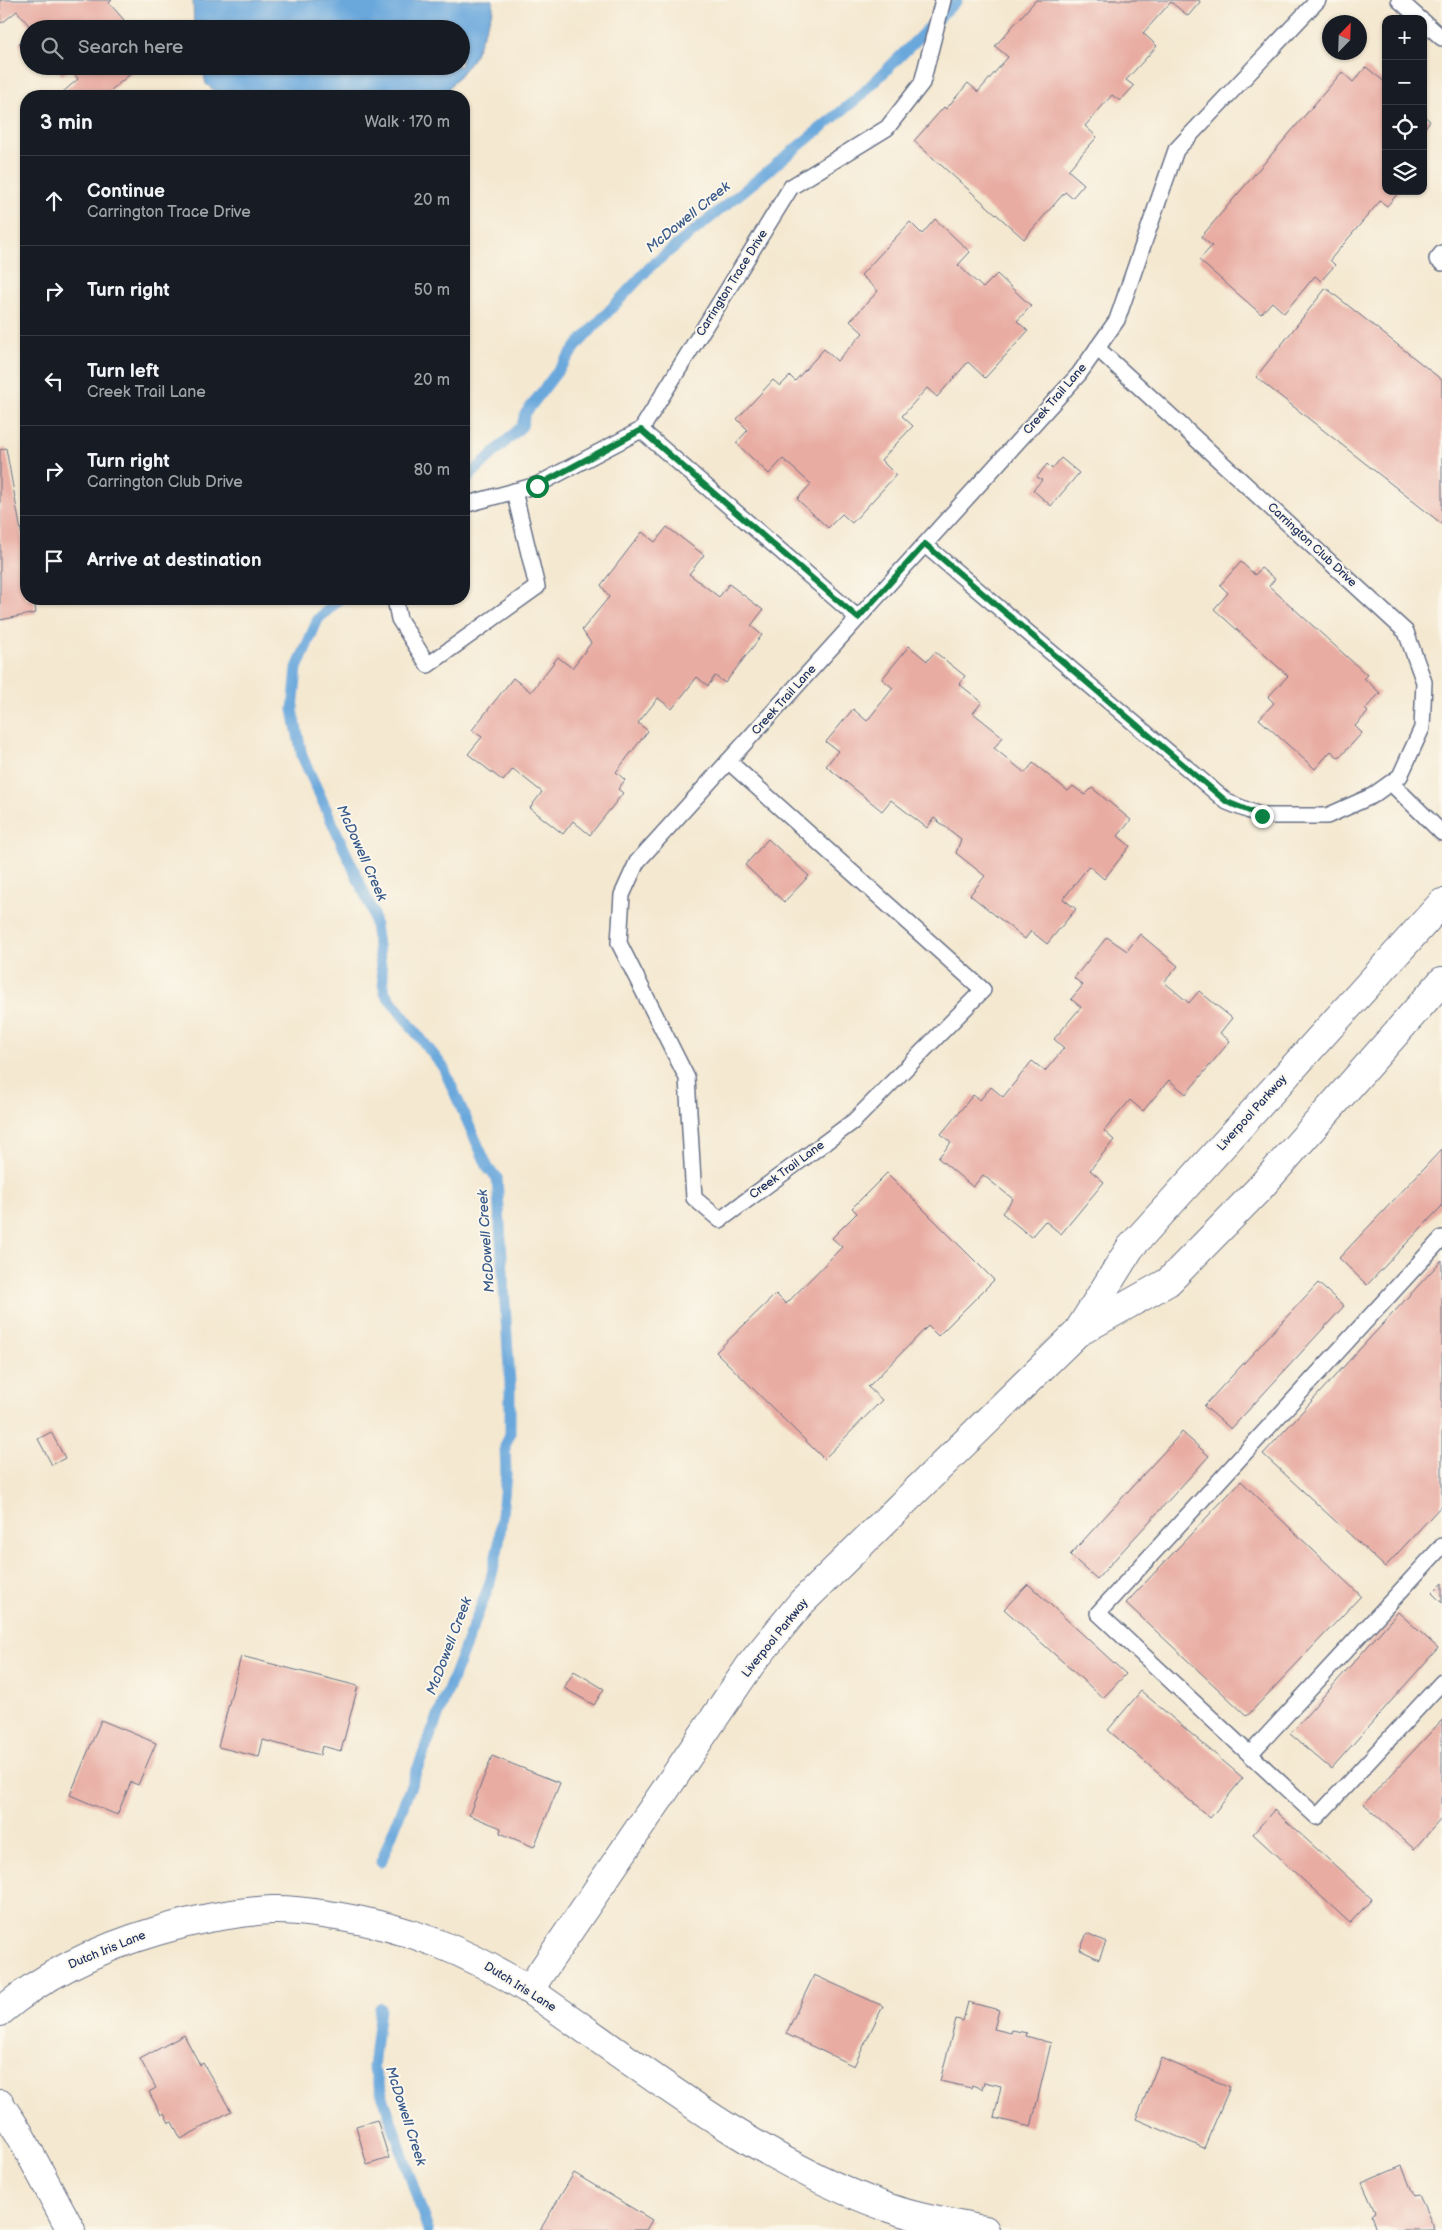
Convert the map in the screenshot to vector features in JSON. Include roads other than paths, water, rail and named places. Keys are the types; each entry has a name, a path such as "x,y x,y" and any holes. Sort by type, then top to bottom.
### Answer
{"street":[{"name":"Liverpool Parkway","path":"529,1990 751,1664 802,1602 1077,1334 1130,1248 1442,903"},
{"name":"Liverpool Parkway","path":"1077,1334 1168,1282 1258,1190 1442,981"},
{"name":"Dutch Iris Lane","path":"0,2012 45,1978 74,1962 126,1940 186,1922 273,1910 304,1911 374,1922 432,1940 499,1971 745,2140 827,2182 882,2206 929,2219 985,2230"},
{"path":"0,2104 19,2133 71,2230"}],"lane":[{"name":"Carrington Trace Drive","path":"641,430 791,187 887,128 922,83 943,0"},
{"name":"Creek Trail Lane","path":"728,762 982,990 854,1121 720,1220 694,1198 687,1078 619,943 622,894 637,862 1080,374 1117,320 1176,150 1318,0"},
{"path":"1399,0 1416,15"},
{"path":"1427,24 1442,38"},
{"path":"1442,253 1437,259 1442,264"},
{"name":"Carrington Club Drive","path":"925,544 1227,802 1262,816 1327,816 1372,796 1400,776 1422,728 1424,682 1406,632 1097,348"},
{"path":"470,503 537,486 641,430 858,618"},
{"path":"396,605 399,619 428,666 537,587 514,491"},
{"path":"1391,783 1442,833"},
{"path":"1442,1238 1098,1613 1317,1817 1442,1682"},
{"path":"1250,1754 1442,1546"}],"water":[{"path":"193,0 493,0 493,10 470,63 470,20 194,20"},
{"path":"204,75 460,75 447,90 214,90 206,84"}],"waterway":[{"name":"McDowell Creek","path":"470,475 522,426 525,414 579,343 651,266 859,97 957,0"},
{"name":"McDowell Creek","path":"333,605 318,619 297,668 293,710 302,756 373,912 385,993 443,1067 489,1170 497,1177 510,1383 510,1434 505,1446 506,1475 499,1543 490,1583 381,1862"},
{"name":"McDowell Creek","path":"380,2008 373,2067 428,2230"}]}
